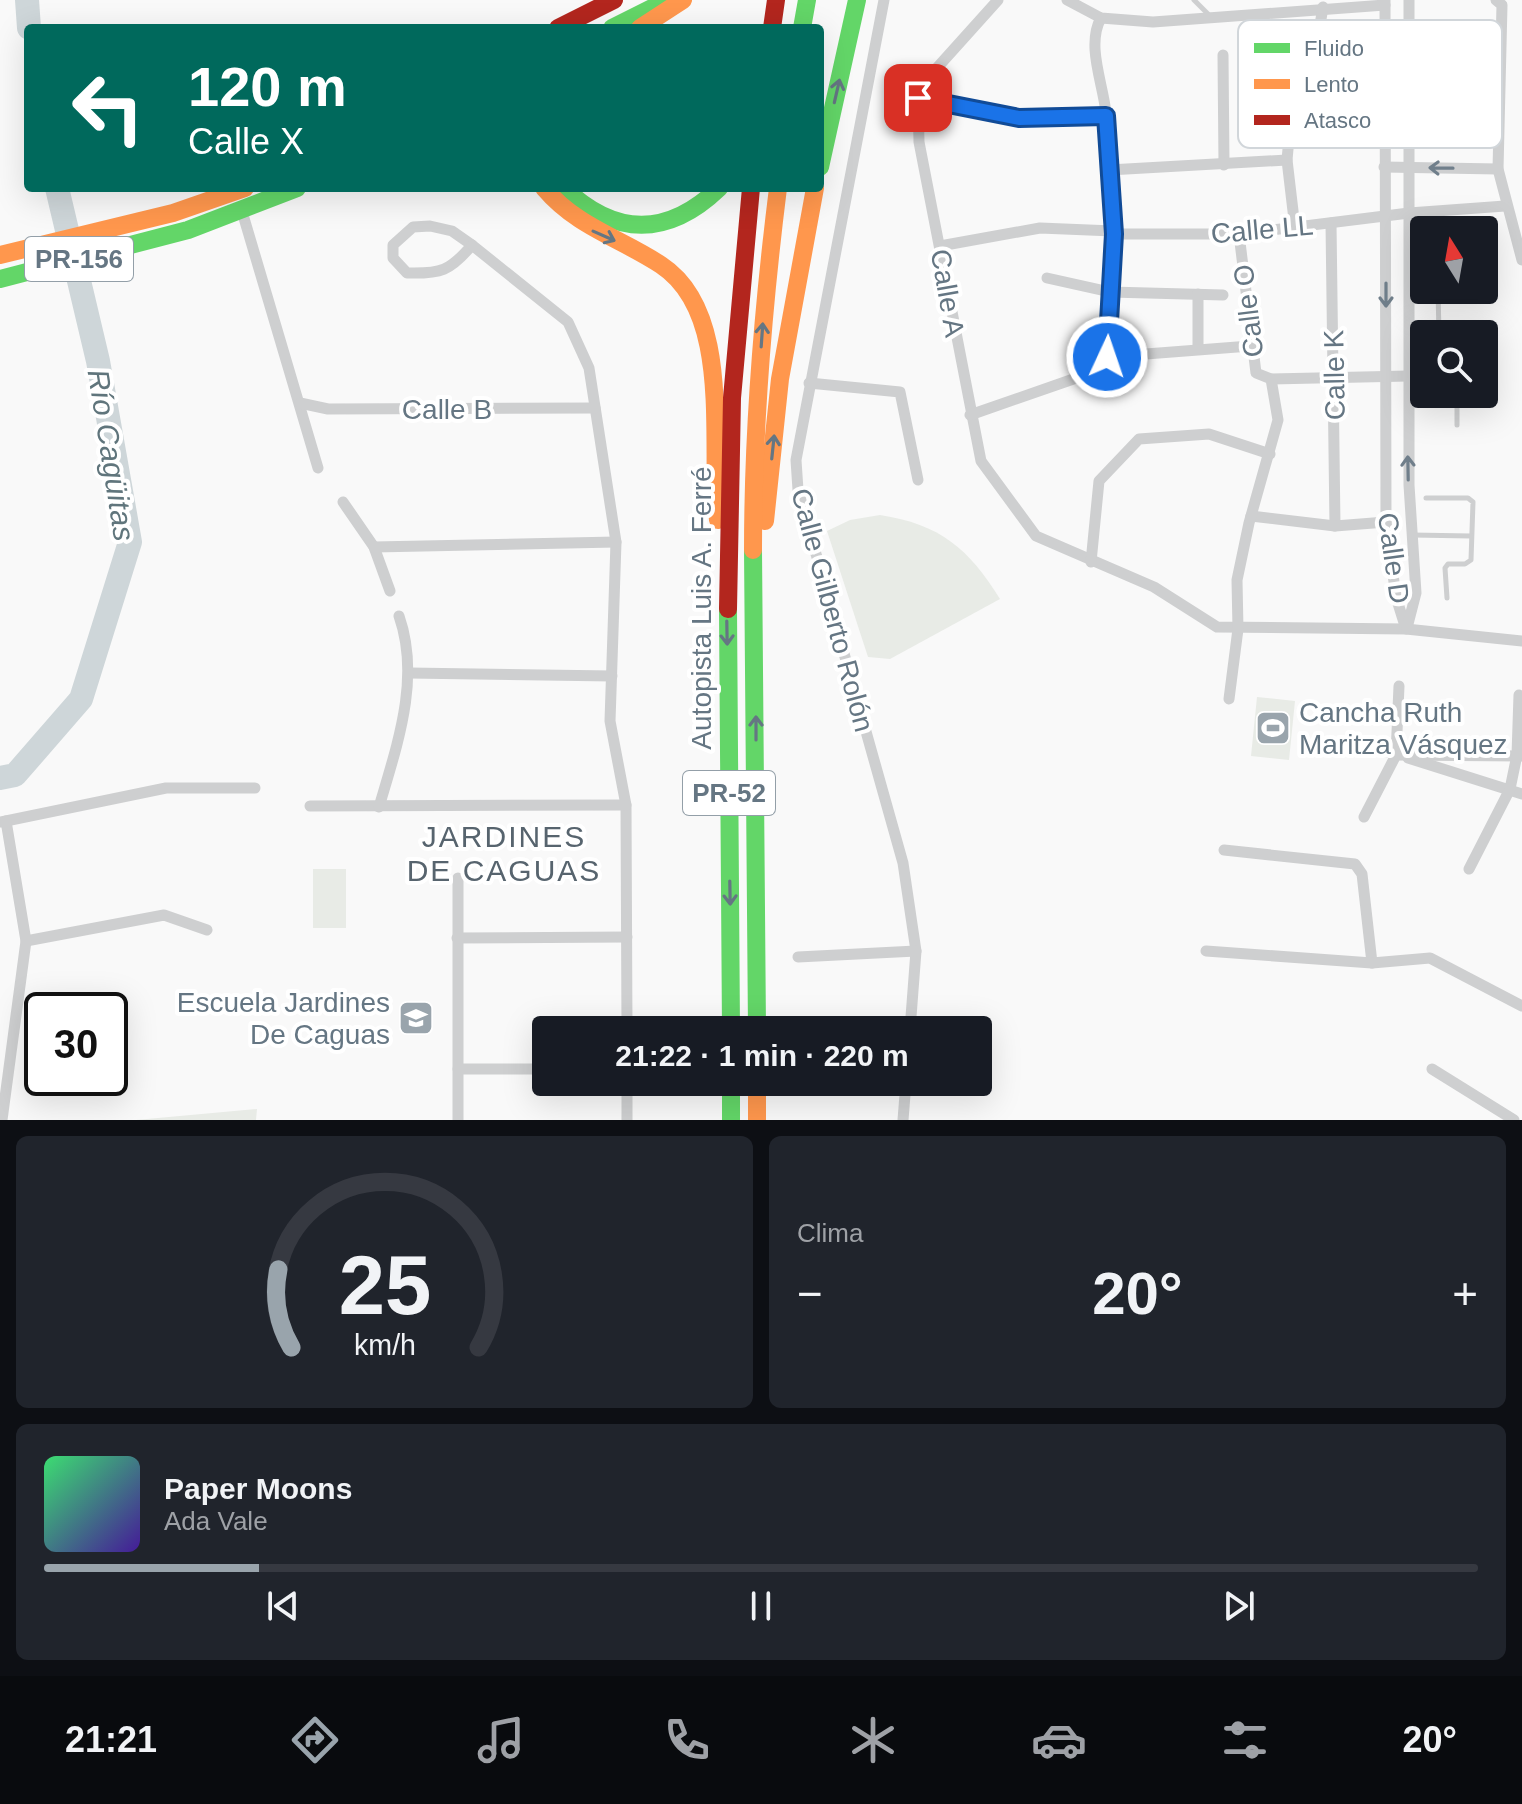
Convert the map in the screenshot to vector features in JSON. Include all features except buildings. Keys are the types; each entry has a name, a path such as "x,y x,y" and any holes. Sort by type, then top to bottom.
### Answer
{"main road":[{"path":"566,24 614,0"},
{"path":"620,24 668,0"},
{"path":"646,24 683,0"},
{"path":"773,24 776,0"},
{"path":"803,24 807,0"},
{"path":"824,149 857,0"},
{"name":"PR-156","path":"0,255 147,219 234,192"},
{"name":"PR-156","path":"0,279 243,214 289,192"},
{"path":"548,192 573,220 669,270 683,283 701,314 711,362 713,495 725,555"},
{"path":"568,192 584,208 600,217 641,226 679,220 708,201 716,192"},
{"name":"Autopista Luis A. Ferré","path":"731,1016 725,555 732,363 751,192"},
{"name":"Autopista Luis A. Ferré","path":"757,1016 753,485 758,381 778,192"},
{"path":"756,608 780,379 814,192"},
{"path":"731,1096 731,1120"},
{"path":"757,1096 757,1120"}],"street":[{"name":"Calle Gilberto Rolón","path":"884,0 798,434 798,490 903,863 916,951 911,1016"},
{"path":"998,0 927,79 918,98 1019,118 1106,116"},
{"path":"1067,0 1101,18 1153,22 1385,2"},
{"path":"1227,15 1229,0"},
{"path":"1496,0 1502,5 1502,20"},
{"path":"1321,20 1323,7"},
{"path":"1101,18 1093,40 1106,116 1114,233 1107,357"},
{"path":"1223,55 1224,165"},
{"name":"Calle A","path":"918,98 919,142 981,461 1036,536 1154,587 1217,627 1406,629 1522,641"},
{"path":"1288,148 1295,228"},
{"name":"Calle D","path":"1384,148 1386,522 1396,597 1406,629"},
{"name":"Calle D","path":"1406,629 1416,593 1411,535 1408,376 1409,148"},
{"path":"1498,148 1498,169 1505,206 1522,260"},
{"path":"1109,170 1287,160"},
{"path":"1384,167 1498,169"},
{"path":"240,192 243,214 318,468"},
{"name":"Calle LL","path":"940,246 1040,228 1114,233 1239,234 1409,213 1505,206"},
{"name":"Calle K","path":"1331,223 1335,526"},
{"path":"472,245 453,267 439,272 407,273 393,258 393,245 413,227 452,231 472,245 568,322 589,368 616,542 610,721 626,805 627,1016"},
{"name":"Calle O","path":"1229,699 1238,629 1237,580 1278,420 1271,379 1256,373 1250,346 1239,234"},
{"path":"1047,278 1110,292 1223,295"},
{"path":"1198,294 1198,349"},
{"path":"970,415 1082,376 1107,357 1250,346"},
{"path":"1271,379 1408,376"},
{"path":"809,383 900,392 918,480"},
{"name":"Calle B","path":"300,403 328,409 595,408"},
{"path":"1091,562 1099,481 1139,439 1209,434 1270,454"},
{"path":"343,502 374,547 390,591"},
{"path":"1251,516 1335,526 1386,522"},
{"path":"374,547 616,542"},
{"path":"379,807 402,730 409,673 399,616"},
{"path":"409,673 612,676"},
{"path":"1364,817 1396,755 1399,686"},
{"path":"1469,869 1510,789 1519,756 1519,695"},
{"path":"1370,745 1522,794"},
{"path":"1396,755 1519,756"},
{"path":"2,1120 26,941 3,822 166,788 255,788"},
{"path":"310,806 626,805"},
{"path":"1224,850 1355,864 1362,874 1372,963"},
{"path":"458,878 458,1120"},
{"path":"26,941 164,915 207,930"},
{"path":"457,938 627,937"},
{"path":"798,957 916,951"},
{"path":"1206,951 1372,963 1430,958 1522,1006"},
{"path":"458,1069 532,1069"},
{"path":"1432,1069 1514,1120"},
{"path":"627,1096 627,1120"},
{"path":"903,1120 905,1096"}],"lane":[{"path":"1194,0 1210,17"},
{"path":"1457,408 1457,425"},
{"path":"1426,498 1468,498 1473,502 1471,560 1465,564 1448,564 1445,568 1447,598"},
{"path":"1411,535 1471,536"}],"shaded area":[{"path":"880,515 920,525 951,542 977,566 1000,599 890,659 868,657 827,531 850,520"},
{"name":"Cancha Ruth Maritza Vásquez","path":"1257,697 1295,701 1289,760 1251,756"},
{"path":"313,869 346,869 346,928 313,928"},
{"path":"257,1109 256,1120 136,1120"}],"waterway":[{"name":"Río Cagüitas","path":"27,0 29,24"},
{"name":"Río Cagüitas","path":"0,778 15,775 81,699 130,542 98,361 58,192"}],"traffic: fast":[{"path":"620,24 668,0"},
{"path":"803,24 807,0"},
{"path":"824,149 857,0"},
{"path":"0,279 188,230 287,192"},
{"path":"569,192 603,216 642,225 680,216 714,192"},
{"path":"753,550 757,1016"},
{"path":"728,609 731,1016"},
{"path":"731,1096 731,1120"}],"traffic: slow":[{"path":"646,24 683,0"},
{"path":"0,255 173,213 233,192"},
{"path":"548,192 570,213 661,265 684,287 699,315 709,347 714,382 718,520"},
{"path":"753,550 760,369 778,192"},
{"path":"765,521 780,379 814,192"},
{"path":"757,1096 757,1120"}],"traffic: jam":[{"path":"566,24 614,0"},
{"path":"773,24 776,0"},
{"path":"728,609 732,398 751,192"}],"place":[{"name":"Cancha Ruth Maritza Vásquez","path":"1273,728"},
{"name":"Escuela Jardines De Caguas","path":"416,1018"}],"district":[{"name":"JARDINES DE CAGUAS","path":"504,854"}],"route":[{"path":"918,98 1019,118 1106,116 1114,234 1107,357"}]}
